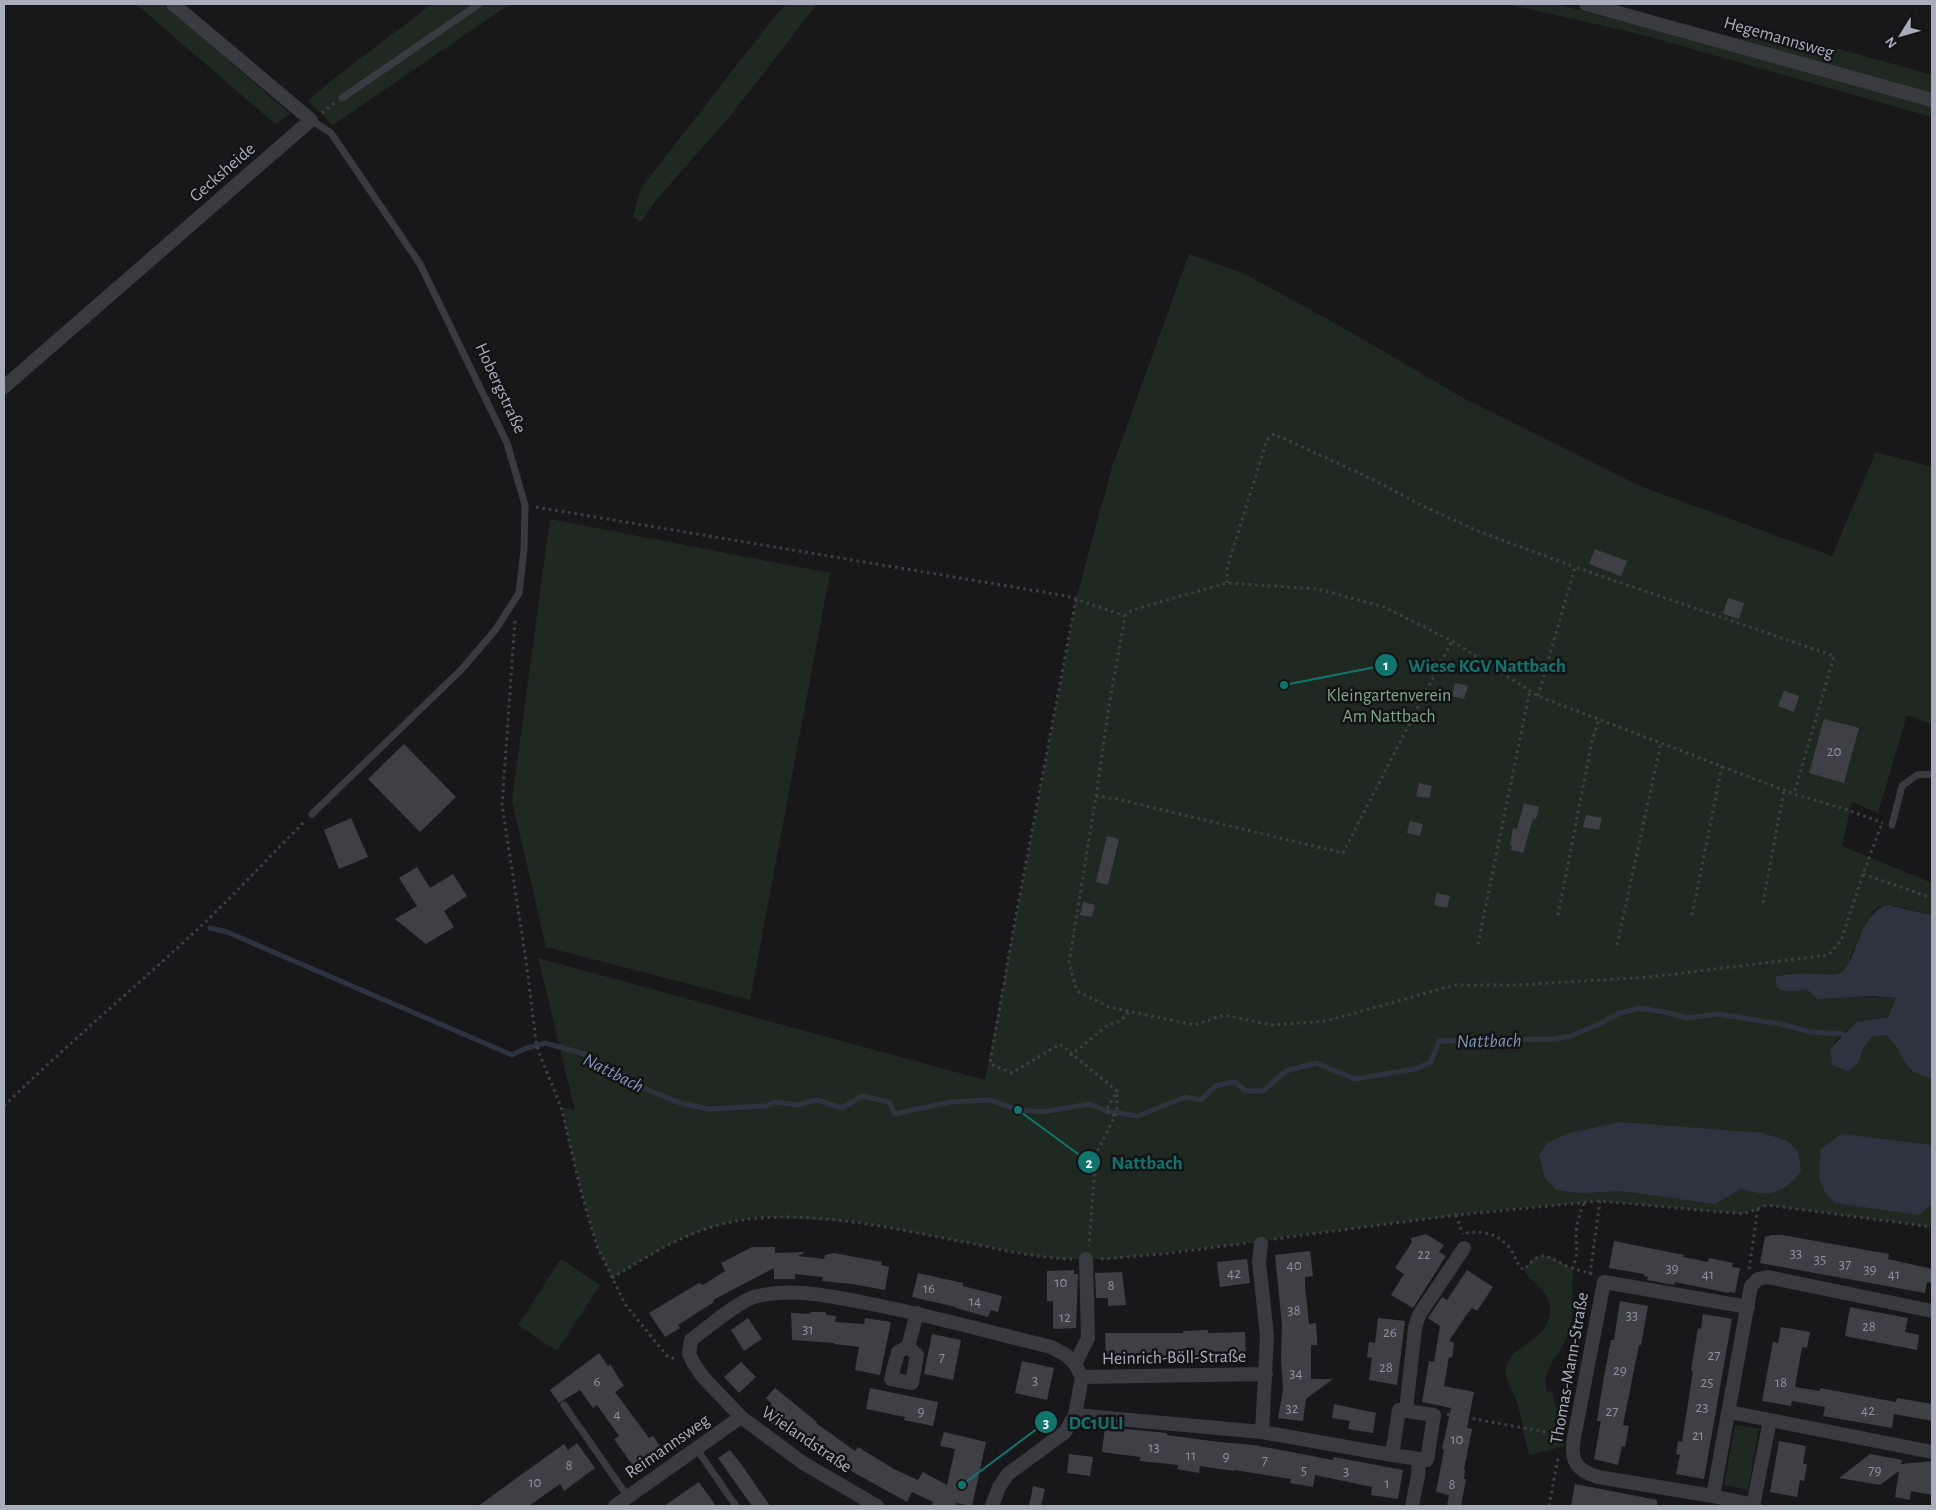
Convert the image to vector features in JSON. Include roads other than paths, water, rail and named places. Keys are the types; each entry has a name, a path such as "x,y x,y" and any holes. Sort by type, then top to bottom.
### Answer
{"street":[{"name":"Hobergstraße","path":"173,4 311,120"},
{"name":"Hegemannsweg","path":"1586,4 1932,100"},
{"name":"Gecksheide","path":"4,387 311,120"},
{"name":"Heinrich-Böll-Straße","path":"1261,1244 1259,1262 1267,1336 1262,1432"},
{"path":"1406,1410 1415,1328 1419,1315 1464,1248"},
{"path":"1075,1364 1088,1338 1086,1259"},
{"path":"1713,1496 1751,1286 1758,1279 1768,1277 1932,1311"},
{"name":"Thomas-Mann-Straße","path":"1748,1307 1604,1282 1574,1438 1573,1458 1579,1467 1588,1474 1598,1478 1713,1496 1753,1506"},
{"name":"Wielandstraße","path":"878,1506 803,1462 740,1417 694,1364 689,1354 691,1340 752,1297 786,1293 820,1294 917,1313"},
{"path":"908,1347 917,1313 1051,1348 1066,1355 1075,1364 1082,1377 1076,1414 1065,1432 1008,1474 999,1487 992,1506"},
{"name":"Heinrich-Böll-Straße","path":"1082,1377 1266,1374"},
{"path":"1076,1414 1262,1432 1392,1455 1427,1460 1434,1415 1399,1410 1392,1455"},
{"path":"1728,1412 1932,1452"},
{"name":"Reimannsweg","path":"615,1506 740,1417"},
{"path":"1753,1506 1770,1420"},
{"path":"1412,1506 1418,1476 1419,1459"}],"lane":[{"path":"342,98 478,4"},
{"name":"Hobergstraße","path":"311,120 331,133 420,264 507,443 525,505 524,550 519,593 496,629 462,669 312,814"},
{"path":"1892,824 1902,786 1917,775 1932,774"},
{"path":"564,1405 628,1496"},
{"path":"696,1448 736,1506"}],"waterway":[{"name":"Nattbach","path":"210,928 227,932 512,1055 524,1049 545,1043 588,1055 644,1088 680,1103 709,1109 766,1106 775,1102 798,1105 817,1100 842,1108 862,1096 890,1102 894,1114 951,1102 990,1100 1018,1110 1041,1112 1090,1104 1106,1111 1138,1116 1185,1097 1201,1100 1215,1086 1235,1082 1246,1091 1263,1091 1286,1071 1316,1063 1355,1079 1415,1069 1431,1062 1439,1041 1555,1039 1571,1036 1620,1013 1639,1008 1688,1018 1718,1014 1780,1024 1811,1032 1843,1034"}],"place":[{"name":"Wiese KGV Nattbach","path":"1284,685"},
{"name":"Nattbach","path":"1018,1110"},
{"name":"DC1ULI","path":"962,1485"}],"park label":[{"name":"Kleingartenverein Am Nattbach","path":"1389,705"}]}
